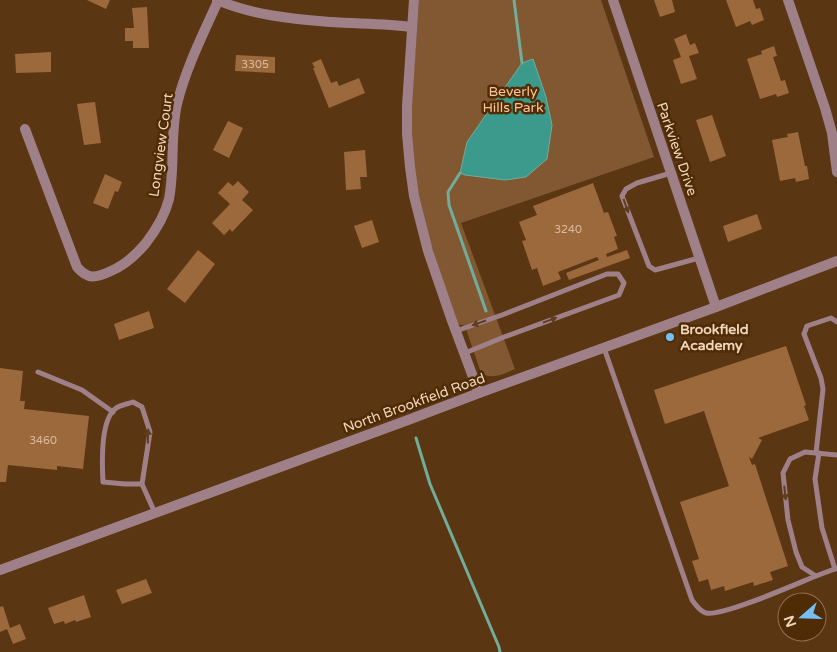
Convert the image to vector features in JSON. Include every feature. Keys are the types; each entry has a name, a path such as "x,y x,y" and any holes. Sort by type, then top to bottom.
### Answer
{"street":[{"path":"217,0 249,10 289,18 412,27"},
{"name":"Longview Court","path":"25,129 77,267 83,274 93,277 122,266 133,257 162,218 171,182 173,137 177,105 187,74 217,0"},
{"path":"414,0 407,134 414,196 428,251 479,393"},
{"name":"Parkview Drive","path":"613,0 716,307"},
{"path":"788,0 825,108 832,133 837,172"},
{"name":"North Brookfield Road","path":"0,570 837,261"}],"lane":[{"path":"671,173 626,188 622,196 649,266 655,270 699,258"},
{"path":"456,331 607,274 618,274 624,283 619,295 465,353"},
{"path":"604,348 692,600 698,609 706,613 728,611 836,569 822,528 816,479 823,389 821,378 804,334 807,326 831,318 837,322"},
{"path":"38,372 82,390 113,412"},
{"path":"142,484 104,482 102,455 107,422 115,409 133,402 142,407 150,432 142,484 155,513"},
{"path":"816,576 802,566 796,552 788,520 783,473 790,459 805,452 837,455"}],"green space":[{"name":"Beverly Hills Park","path":"419,0 601,0 654,157 461,223 515,369 498,376 481,373 465,326 458,324 456,320 431,244 417,188 412,145 411,111"}],"water":[{"path":"533,59 546,97 552,125 547,159 526,177 505,180 460,173 467,142 522,63"}],"building":[{"path":"87,0 110,0 106,9"},
{"path":"654,0 672,0 675,12 660,17"},
{"path":"726,0 753,0 756,9 760,8 764,20 752,25 750,21 736,27"},
{"path":"147,7 149,48 133,48 133,41 125,41 125,28 134,28 132,8"},
{"path":"686,34 690,45 695,43 699,53 689,56 697,79 681,84 673,60 681,57 674,39"},
{"path":"774,46 777,56 773,57 781,81 785,80 789,93 777,97 776,94 760,99 747,59 762,54 761,51"},
{"path":"51,52 51,72 16,73 15,54"},
{"path":"236,55 275,57 275,73 235,71"},
{"path":"321,59 331,83 337,81 339,86 359,78 365,93 329,108 312,63"},
{"path":"95,102 101,143 84,145 77,104"},
{"path":"712,115 726,156 710,162 696,120"},
{"path":"228,121 243,128 229,158 213,150"},
{"path":"798,132 809,179 796,182 795,178 780,181 772,140 788,137 787,134"},
{"path":"365,150 367,177 360,177 361,189 346,190 344,152"},
{"path":"105,174 122,182 118,192 115,191 108,209 93,203"},
{"path":"238,181 249,192 242,200 253,210 232,232 230,229 224,235 212,223 230,204 218,193 228,182 233,186"},
{"path":"593,183 604,213 608,212 617,236 614,237 618,249 606,254 607,257 627,250 630,258 569,280 566,273 599,260 597,257 558,272 561,279 543,286 537,268 532,270 522,241 526,240 519,222 537,215 533,206"},
{"path":"757,214 762,229 728,242 723,226"},
{"path":"372,220 379,242 362,248 354,226"},
{"path":"198,250 215,264 185,303 167,289"},
{"path":"149,311 154,328 119,340 114,324"},
{"path":"786,346 806,405 804,406 809,420 758,438 762,440 752,459 749,457 752,465 755,464 788,566 770,572 773,580 754,586 753,582 725,591 724,586 711,590 708,579 699,582 692,561 699,559 680,502 729,486 704,411 665,424 654,390"},
{"path":"0,368 23,371 20,401 25,401 24,409 89,416 83,469 57,466 57,470 8,465 6,482 0,482"},
{"path":"146,579 152,593 122,604 116,590"},
{"path":"84,595 91,617 76,622 75,620 65,624 64,621 54,624 48,608"},
{"path":"3,606 10,628 20,624 26,639 13,644 7,629 0,632 0,607"}],"waterway":[{"path":"514,0 522,63"},
{"path":"460,173 448,192 449,205 486,311"},
{"path":"416,438 430,484 500,652"}],"place":[{"name":"Brookfield Academy","path":"670,337"}]}
